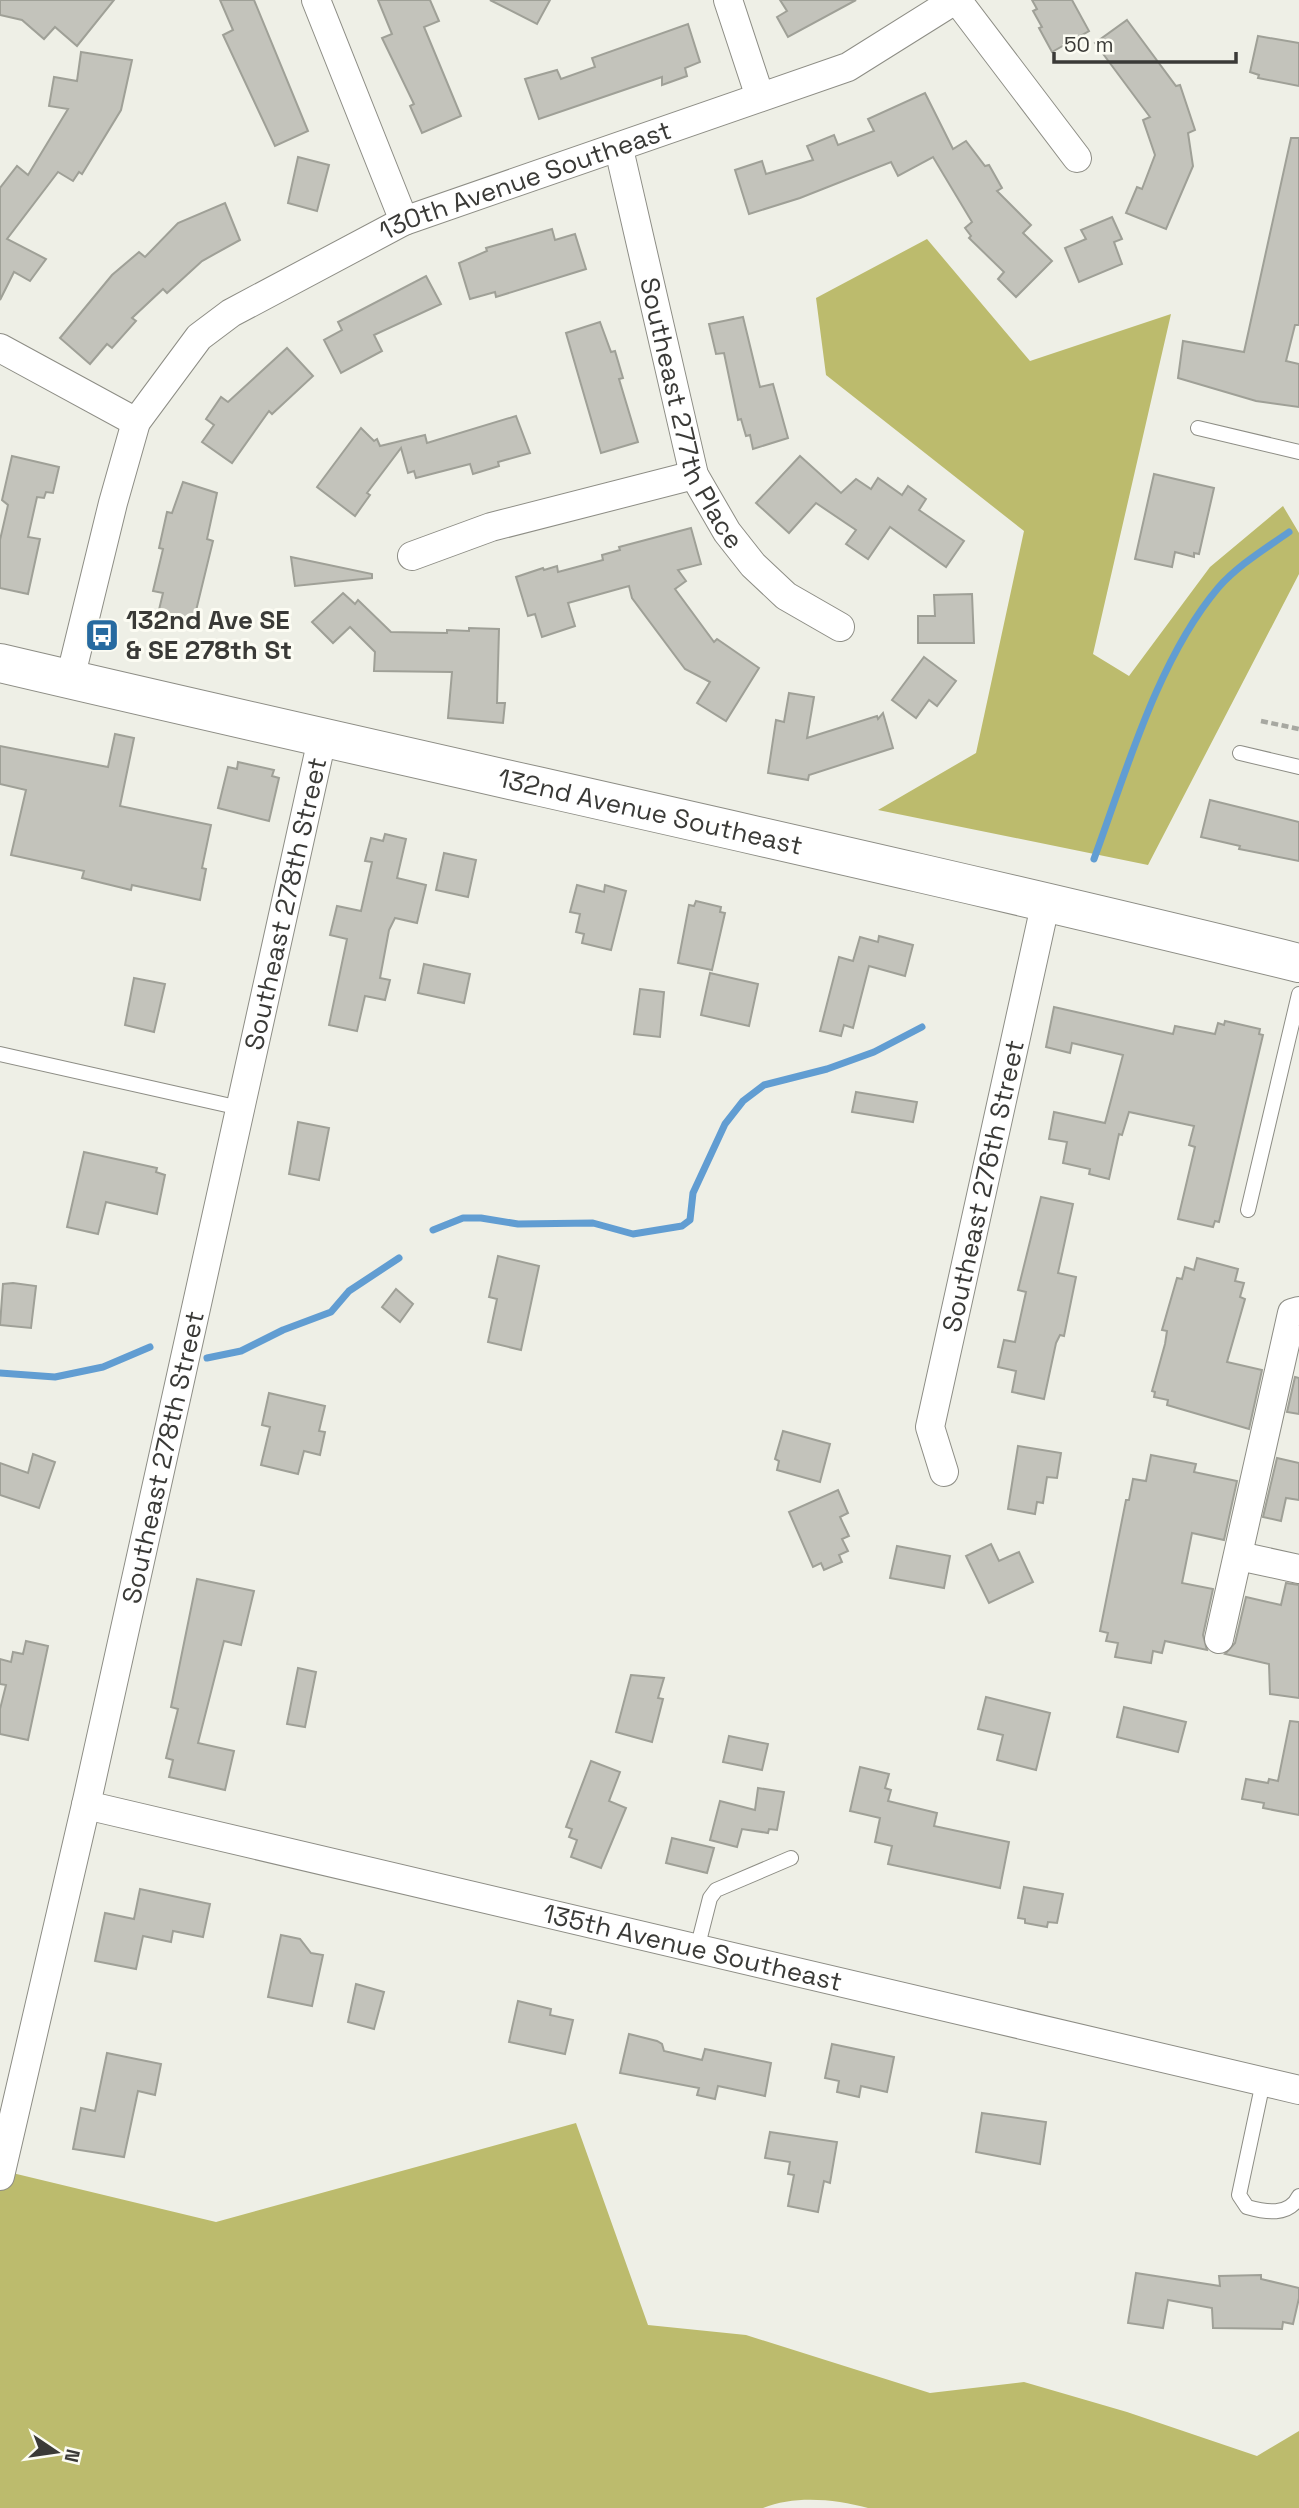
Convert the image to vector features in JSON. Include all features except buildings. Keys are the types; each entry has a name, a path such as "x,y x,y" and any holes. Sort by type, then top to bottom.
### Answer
{"main road":[{"name":"132nd Avenue Southeast","path":"0,663 322,739 1046,901 1299,963"}],"street":[{"path":"316,0 404,221"},
{"path":"728,0 760,97"},
{"path":"956,0 1077,158"},
{"name":"130th Avenue Southeast","path":"136,422 200,337 231,313 404,221 618,149 848,67 956,0"},
{"name":"Southeast 277th Place","path":"618,149 694,475 727,532 753,565 786,596 840,626"},
{"path":"0,348 136,422 113,503 70,679"},
{"path":"412,556 491,527 694,475"},
{"name":"Southeast 278th Street","path":"0,2175 86,1805 322,739"},
{"name":"Southeast 276th Street","path":"944,1472 930,1427 1046,901"},
{"path":"1219,1639 1292,1313 1299,1311"},
{"path":"1239,1556 1299,1569"},
{"name":"135th Avenue Southeast","path":"86,1805 1299,2090"}],"lane":[{"path":"1198,428 1299,452"},
{"path":"1240,753 1299,767"},
{"path":"1248,1210 1299,994"},
{"path":"0,1055 240,1108"},
{"path":"697,1948 710,1898 716,1890 791,1858"},
{"path":"1264,2082 1240,2195 1247,2207 1266,2212 1280,2211 1296,2202 1299,2196"}],"path":[{"path":"1261,721 1299,729"}],"shaded area":[{"path":"927,239 1030,361 1171,314 1093,654 1129,676 1210,567 1283,506 1299,533 1299,574 1148,865 878,810 976,753 1024,531 826,375 816,298"},
{"path":"576,2123 648,2325 746,2335 930,2393 1024,2382 1127,2412 1257,2456 1299,2431 1299,2508 868,2508 842,2502 802,2500 763,2508 0,2508 0,2170 216,2222"}],"waterway":[{"path":"1094,859 1131,754 1161,682 1197,616 1234,572 1289,532"},
{"path":"433,1230 463,1218 518,1224 593,1223 633,1234 682,1226 690,1220 693,1193 725,1124 743,1101 764,1085 827,1069 874,1052 922,1027"},
{"path":"207,1358 241,1351 283,1330 331,1312 349,1291 399,1258"},
{"path":"0,1373 55,1377 103,1367 150,1347"}],"place":[{"name":"132nd Ave SE & SE 278th St","path":"102,635"}]}
